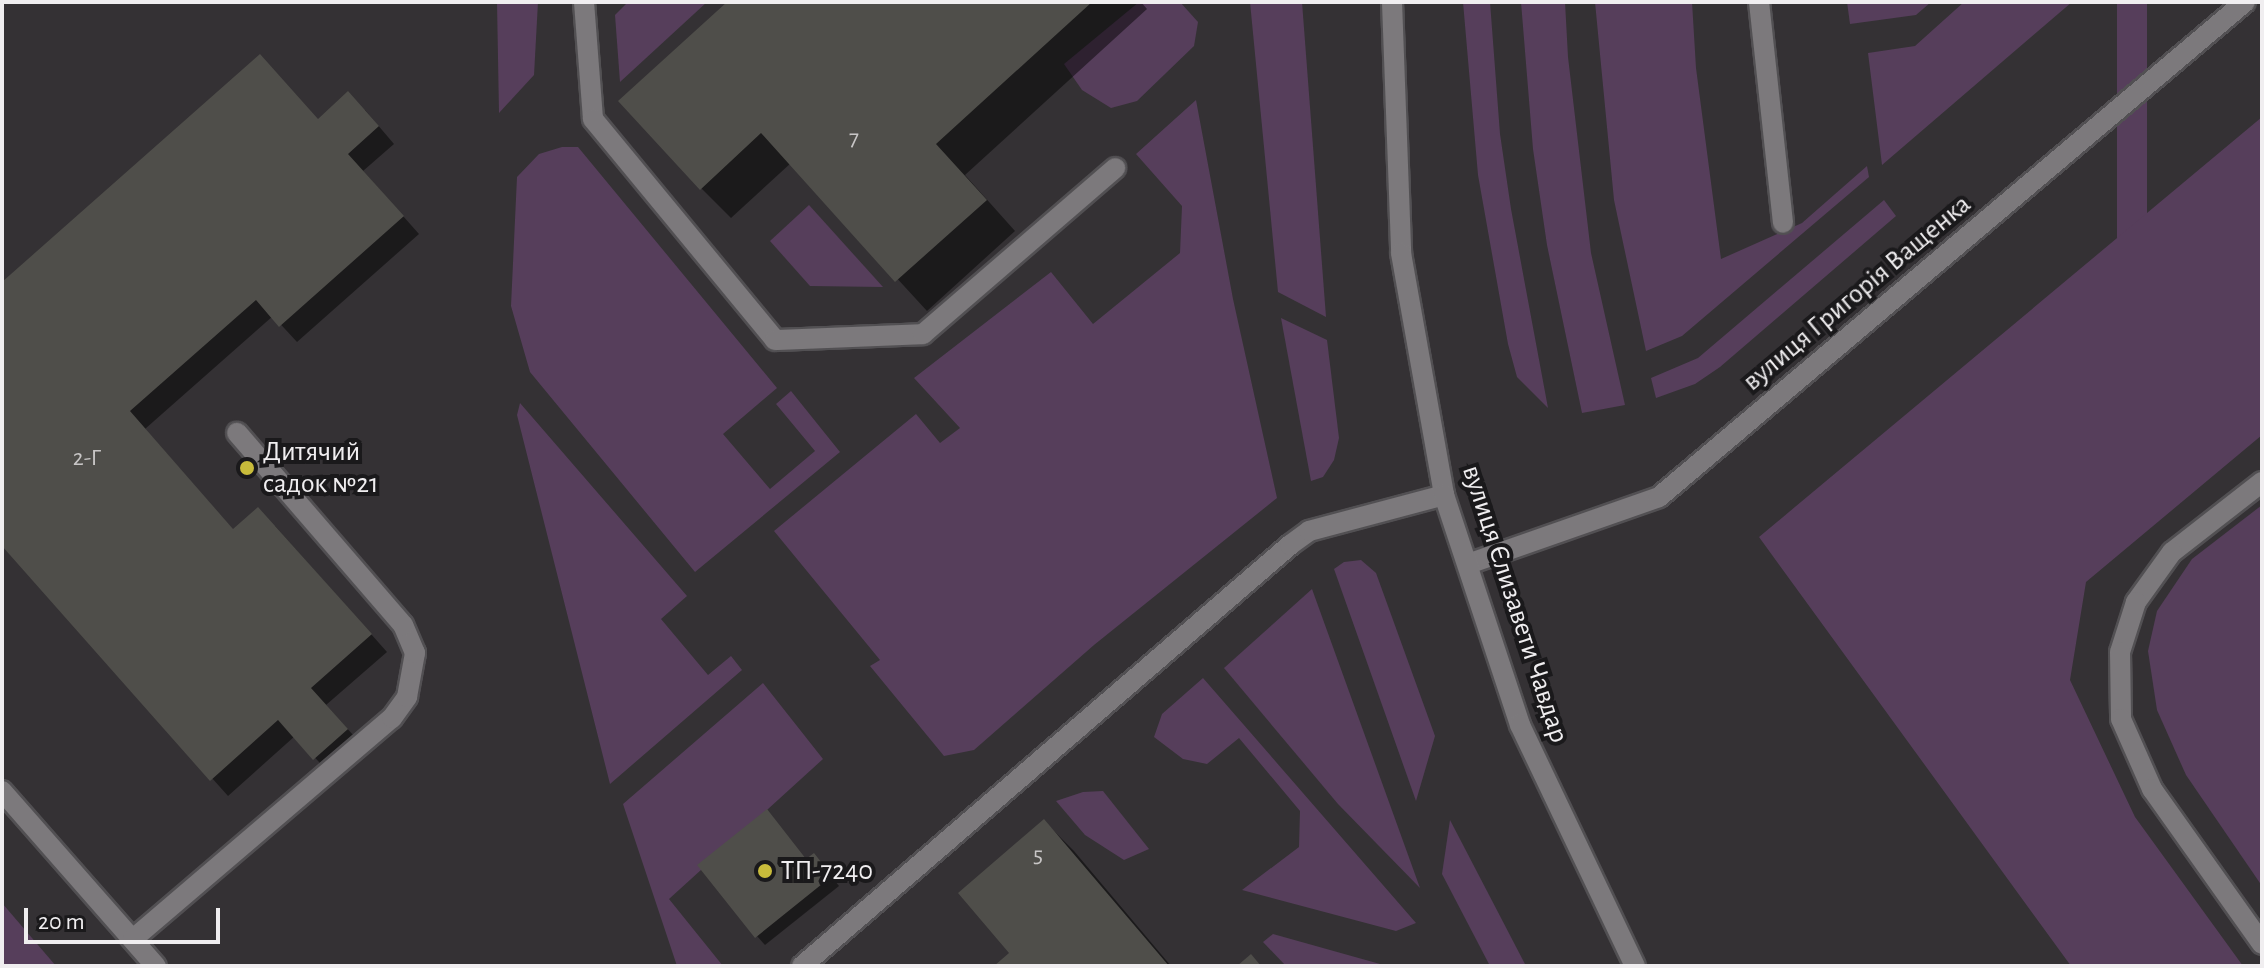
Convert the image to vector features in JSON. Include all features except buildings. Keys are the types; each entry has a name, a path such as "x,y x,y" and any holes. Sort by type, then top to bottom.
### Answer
{"street":[{"path":"584,2 593,119 775,340 923,334 1115,168"},
{"name":"вулиця Єлизавети Чавдар","path":"1392,2 1401,253 1444,495 1520,725 1635,966"},
{"path":"1759,2 1783,223"},
{"name":"вулиця Григорія Ващенка","path":"1468,564 1659,497 2245,2"},
{"path":"133,939 392,718 407,697 415,653 403,625 237,433"},
{"path":"2262,482 2172,552 2136,602 2120,652 2121,719 2152,789 2262,944"},
{"path":"802,966 1309,531 1444,495"},
{"path":"2,791 156,966"}],"shaded area":[{"path":"497,2 538,2 534,75 499,113"},
{"path":"628,2 707,2 620,82 615,15"},
{"path":"1139,2 1180,2 1198,22 1194,46 1137,101 1111,108 1082,90 1064,64"},
{"path":"1250,2 1302,2 1326,317 1278,292"},
{"path":"1463,2 1490,2 1500,134 1548,408 1517,377 1508,344 1478,175"},
{"path":"1521,2 1565,2 1568,57 1591,253 1625,405 1582,413 1547,245 1533,149"},
{"path":"1595,2 1692,2 1696,68 1721,259 1802,223 1867,166 1869,177 1682,336 1646,351 1614,200"},
{"path":"1847,2 1931,2 1916,15 1850,24"},
{"path":"1964,2 2072,2 1882,165 1868,53 1915,46"},
{"path":"2117,2 2147,2 2147,287 2117,287"},
{"path":"1196,100 1233,299 1277,498 1094,645 974,750 944,756 870,666 880,660 774,531 916,414 940,443 960,428 914,378 1051,272 1093,324 1180,253 1182,206 1136,154"},
{"path":"2262,117 2262,435 2086,582 2070,680 2135,817 2243,966 2071,966 1759,537"},
{"path":"562,147 578,147 777,388 723,434 770,489 815,451 776,404 791,391 840,452 695,572 530,372 511,306 517,177 539,154"},
{"path":"1884,200 1896,216 1720,367 1695,384 1656,398 1651,378 1698,358"},
{"path":"809,205 883,287 810,286 770,241"},
{"path":"1281,318 1327,340 1339,438 1334,460 1323,477 1311,481"},
{"path":"520,403 687,596 661,619 708,675 731,656 742,670 610,784 517,415"},
{"path":"2262,505 2262,886 2186,775 2157,710 2148,651 2157,611 2192,559"},
{"path":"1361,560 1376,573 1435,736 1416,801 1334,569 1344,562"},
{"path":"1312,589 1420,888 1338,804 1224,668"},
{"path":"1203,678 1416,923 1396,931 1242,890 1299,847 1300,811 1239,738 1207,764 1183,759 1154,737 1162,714"},
{"path":"763,683 823,759 669,899 723,966 677,966 623,804"},
{"path":"1103,791 1149,849 1124,860 1085,835 1056,801 1083,792"},
{"path":"1450,820 1526,966 1490,966 1442,874"},
{"path":"2,903 56,966 2,966"},
{"path":"1273,934 1380,964 1286,966 1263,942"}],"place":[{"name":"Дитячий садок №21","path":"247,468"},
{"name":"ТП-7240","path":"765,871"}]}
